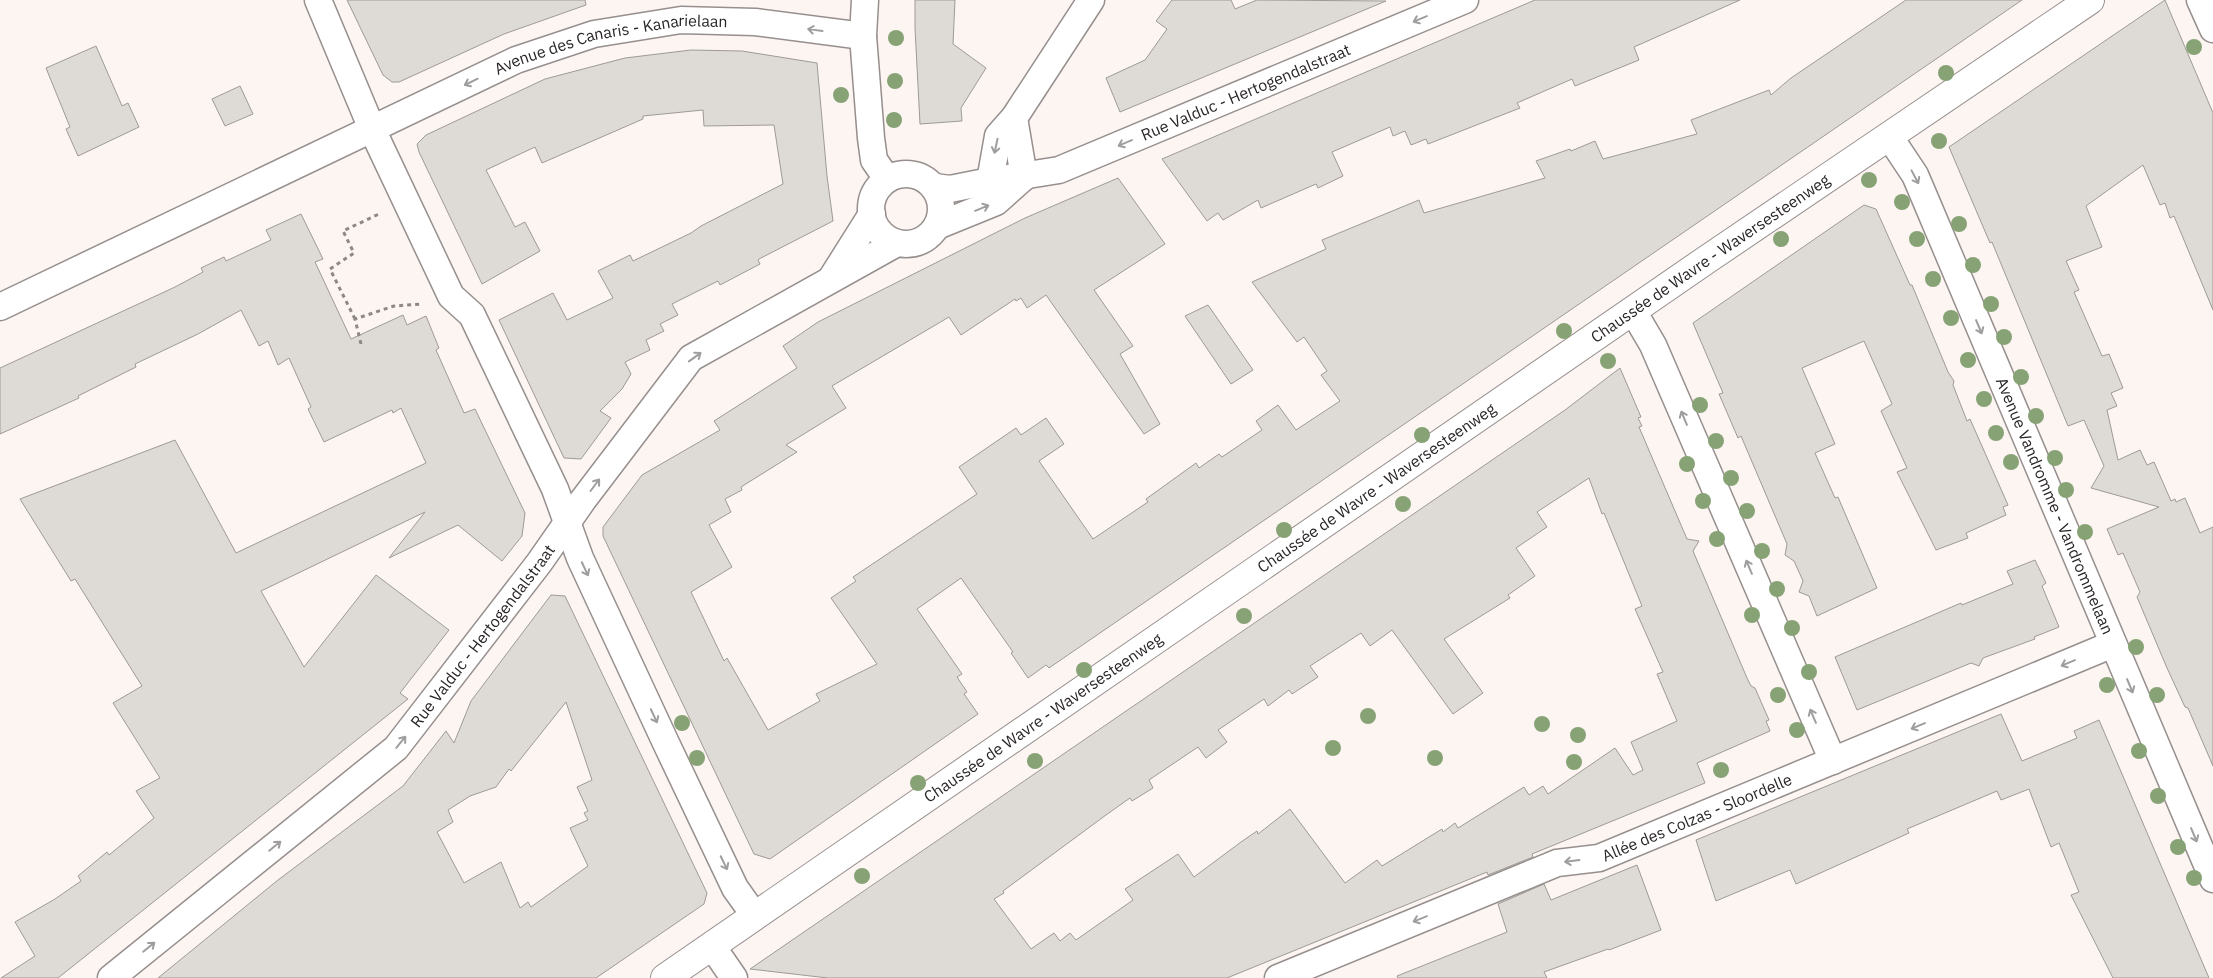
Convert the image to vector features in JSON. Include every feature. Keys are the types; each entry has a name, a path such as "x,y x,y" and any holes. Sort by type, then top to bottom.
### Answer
{"main road":[{"name":"Chaussée de Wavre - Waversesteenweg","path":"665,978 1633,310 2090,0"}],"street":[{"path":"318,0 372,129 451,296 472,315 555,489 566,524 584,567 736,888 755,916"},
{"path":"865,0 863,36 874,160 887,178 899,174 912,174 924,178 935,187 940,200 941,213 937,226"},
{"path":"990,180 998,136 1014,118 1090,0"},
{"name":"Rue Valduc - Hertogendalstraat","path":"935,187 950,189 990,180 1024,177 1059,170 1465,0"},
{"path":"2200,0 2213,29"},
{"name":"Avenue des Canaris - Kanarielaan","path":"0,307 516,60 594,34 681,20 755,22 863,36"},
{"path":"1014,118 1024,177"},
{"name":"Avenue Vandromme - Vandrommelaan","path":"1889,136 1915,175 1921,188 2213,879"},
{"name":"Rue Valduc - Hertogendalstraat","path":"111,978 396,748 539,563 566,524 691,358 897,243 908,244 920,241 930,235 937,226 996,202 1024,177"},
{"name":"Rue Valduc - Hertogendalstraat","path":"830,280 872,214 873,196 887,178"},
{"path":"872,214 874,224 880,232 897,243"},
{"path":"1633,310 1657,354 1833,761"},
{"name":"Allée des Colzas - Sloordelle","path":"1278,978 1557,863 1599,858 2113,644"},
{"path":"712,946 734,978"}],"path":[{"path":"361,344 355,319 330,269 354,253 343,231 381,213"},
{"path":"355,319 394,306 423,304"}],"building":[{"path":"347,0 585,0 586,5 504,34 399,82 392,82 383,75"},
{"path":"915,0 955,0 953,44 986,68 961,108 962,121 920,124"},
{"path":"1172,0 1231,0 1235,9 1257,0 1386,1 1120,112 1106,78 1145,60 1167,29 1156,21"},
{"path":"1535,0 1740,0 1634,47 1639,60 1575,86 1572,79 1517,103 1520,108 1428,144 1426,139 1411,145 1405,131 1393,136 1390,127 1332,152 1343,176 1318,188 1316,184 1261,208 1258,200 1223,220 1218,213 1207,221 1162,159"},
{"path":"1906,0 2022,0 1049,668 1046,665 1028,678 1011,653 1013,652 961,578 917,609 962,674 957,677 967,692 964,694 978,714 770,859 754,854 603,536 603,527 642,475 720,430 714,421 797,368 783,346 818,322 1025,218 1118,178 1165,244 1094,290 1133,346 1120,354 1160,424 1144,434 1046,295 1027,308 1021,298 1016,301 1015,299 961,335 949,317 832,386 846,408 786,445 797,452 741,487 742,490 725,499 731,512 709,525 732,567 691,592 724,661 727,658 768,730 820,701 816,694 877,664 831,598 856,581 853,577 977,494 959,467 1016,428 1021,435 1046,418 1064,444 1039,461 1093,539 1148,502 1146,499 1196,463 1199,468 1219,454 1222,457 1262,430 1256,421 1278,405 1296,430 1340,401 1321,375 1327,371 1304,337 1297,342 1252,282 1326,249 1322,240 1419,200 1424,213 1545,178 1536,161 1570,149 1571,151 1595,141 1603,159 1697,134 1691,120 1769,90 1771,95 1791,78"},
{"path":"2165,0 2213,113 2213,310 2174,216 2170,218 2165,203 2160,205 2143,165 2086,206 2102,247 2066,261 2079,290 2074,292 2102,356 2109,354 2123,388 2111,393 2117,406 2107,410 2118,460 2140,450 2147,465 2154,462 2171,501 2175,499 2176,502 2185,498 2200,533 2213,527 2213,766 2188,708 2185,707 2167,668 2137,597 2140,592 2123,553 2118,555 2107,529 2159,507 2091,488 2104,466 2084,420 2068,426 1992,242 1990,243 1949,147"},
{"path":"96,46 122,106 128,103 139,127 78,156 66,129 70,127 46,68"},
{"path":"691,50 742,51 817,63 833,221 759,259 760,264 720,285 718,281 672,304 678,315 660,324 664,331 646,340 650,350 625,362 631,374 622,389 600,411 611,418 581,459 564,458 499,320 553,293 567,320 613,298 598,271 630,255 633,261 691,233 783,184 774,125 704,126 703,110 643,116 643,119 542,163 535,147 486,170 515,227 525,222 540,251 482,284 419,152 417,144 426,135 545,79 625,58"},
{"path":"240,86 253,114 225,126 212,99"},
{"path":"1864,205 1876,209 1910,285 1912,285 1948,372 1954,381 1953,385 1967,421 1970,419 2008,505 2003,507 2006,515 1966,533 1968,538 1936,550 1897,472 1907,468 1881,411 1892,404 1864,341 1802,368 1835,444 1815,453 1835,498 1838,497 1877,588 1817,616 1809,596 1799,592 1803,581 1794,561 1785,555 1787,544 1741,436 1738,438 1719,394 1723,393 1693,323"},
{"path":"301,214 323,259 315,262 351,339 403,315 407,325 426,316 439,348 436,350 464,413 475,409 525,513 522,536 502,561 458,525 389,558 425,512 261,591 304,667 376,575 449,630 400,693 408,699 58,978 1,978 35,956 15,922 55,899 81,881 78,876 107,852 109,855 154,818 136,791 160,778 113,703 142,686 75,579 71,581 20,499 175,440 236,553 426,463 401,408 393,413 392,410 324,442 308,409 311,407 289,358 278,365 268,341 259,346 241,310 198,334 135,364 136,367 78,396 79,398 0,434 0,368 175,287 203,272 201,268 224,257 226,261 271,240 266,230"},
{"path":"1208,305 1253,370 1231,384 1185,316"},
{"path":"1620,368 1641,417 1638,418 1642,426 1639,427 1687,539 1699,541 1693,551 1747,678 1751,686 1755,688 1769,720 1766,721 1770,731 1697,763 1705,783 1532,854 1533,857 1488,875 1487,872 1227,978 828,978 750,969 1565,410","holes":["1589,478 1602,514 1604,513 1642,606 1635,609 1663,672 1657,674 1677,721 1631,742 1643,770 1633,775 1615,748 1548,794 1543,786 1529,795 1524,787 1458,828 1455,823 1443,832 1442,829 1382,866 1377,860 1345,883 1290,809 1258,834 1257,831 1194,877 1178,854 1125,889 1133,900 1076,940 1070,933 1060,941 1054,933 1031,949 994,899 1130,798 1132,801 1153,788 1149,780 1198,747 1206,758 1227,742 1218,730 1264,699 1268,706 1289,690 1292,694 1318,677 1310,666 1361,633 1370,646 1392,630 1453,714 1483,693 1444,639 1510,598 1508,595 1535,576 1516,548 1547,527 1537,512"]},
{"path":"2035,560 2046,583 2042,586 2059,627 2034,637 2035,639 1983,658 1979,666 1971,663 1857,710 1835,657 1961,603 1962,605 2013,584 2007,571"},
{"path":"551,595 565,596 707,893 704,904 596,978 158,978 278,880 403,786 446,731 454,743 471,701","holes":["566,702 592,780 577,787 588,811 584,813 588,820 570,828 588,866 531,907 528,902 520,908 501,862 464,883 437,832 453,822 448,810 470,796 496,787"]},
{"path":"2001,714 2022,761 2077,738 2074,731 2099,720 2209,978 2113,978 2071,895 2079,892 2059,843 2051,847 2029,789 2001,800 1997,791 1907,829 1909,833 1796,884 1790,870 1716,901 1696,840"},
{"path":"1637,865 1661,930 1544,972 1547,978 1398,978 1397,976 1507,932 1498,904 1544,884 1551,900"}]}
